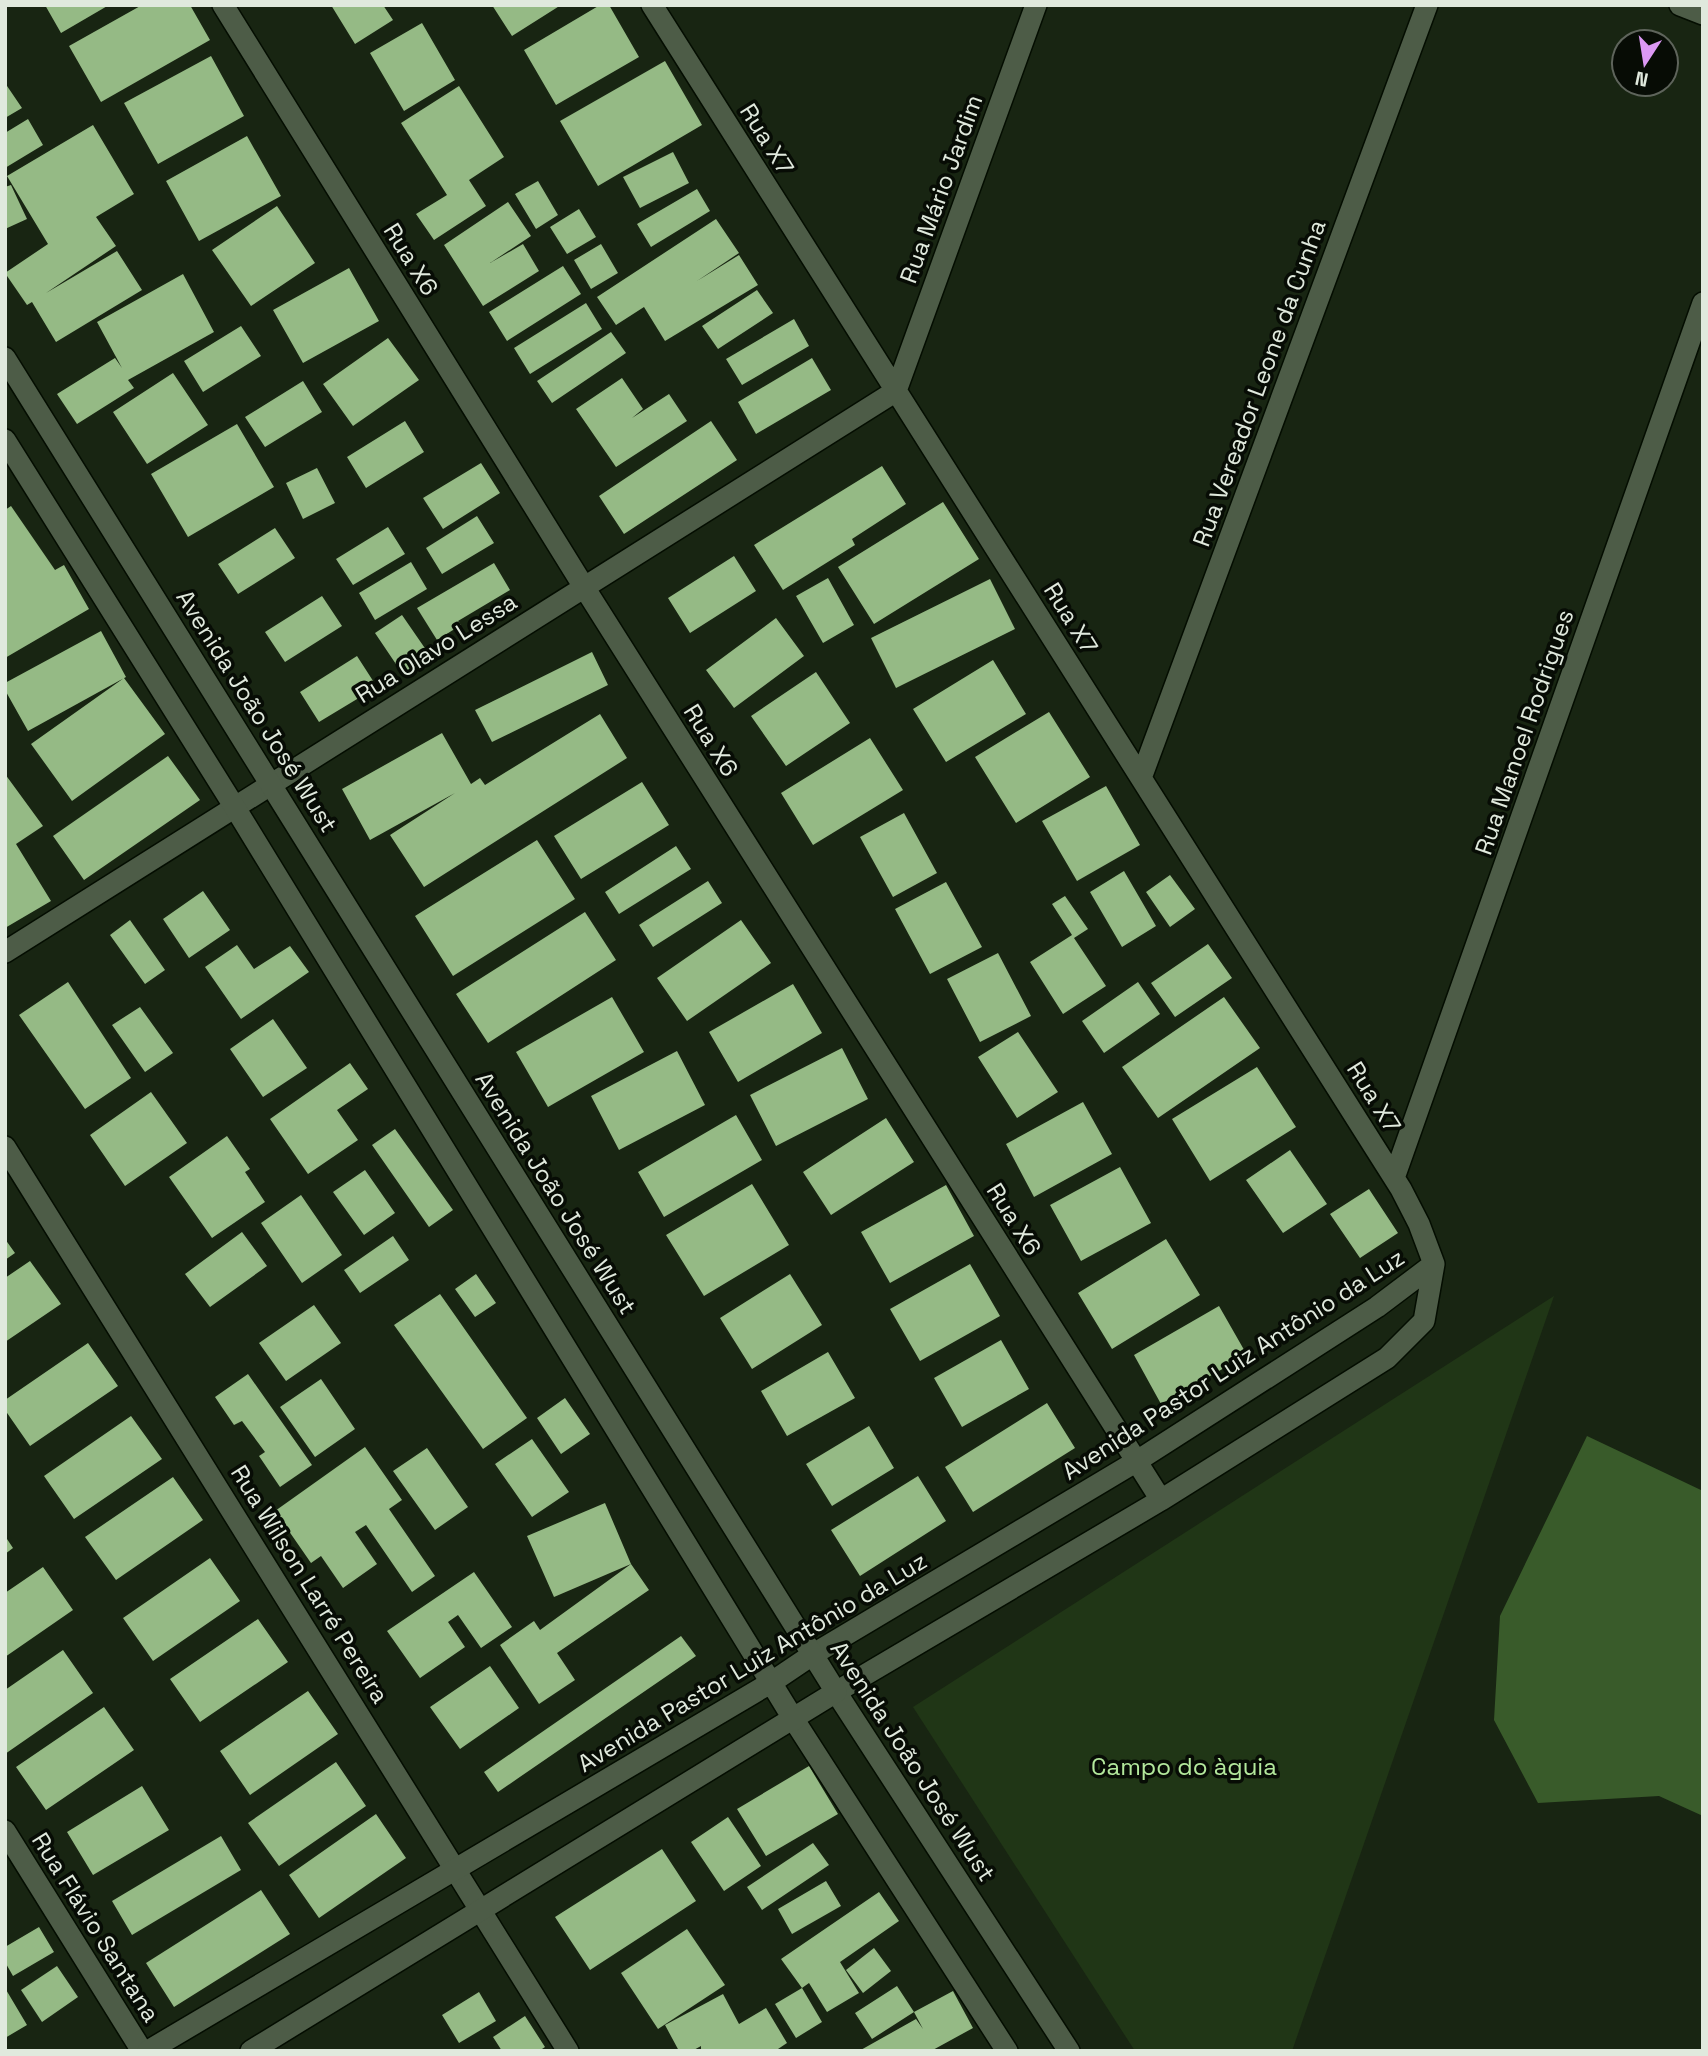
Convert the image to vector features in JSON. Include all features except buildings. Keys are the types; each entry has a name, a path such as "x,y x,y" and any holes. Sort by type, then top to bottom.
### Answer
{"street":[{"name":"Rua X6","path":"223,5 584,587 1161,1500"},
{"name":"Rua X7","path":"652,5 1394,1178 1419,1224 1434,1264"},
{"name":"Rua Mário Jardim","path":"895,391 1036,5"},
{"name":"Rua Vereador Leone da Cunha","path":"1141,778 1427,5"},
{"path":"1680,5 1703,13"},
{"name":"Rua Manoel Rodrigues","path":"1394,1178 1703,303"},
{"name":"Avenida João José Wust","path":"5,358 812,1655 1069,2051"},
{"name":"Rua Olavo Lessa","path":"5,952 895,391"},
{"path":"5,440 234,806 794,1720 1007,2051"},
{"name":"Rua Wilson Larré Pereira","path":"5,1147 568,2051"},
{"name":"Avenida Pastor Luiz Antônio da Luz","path":"148,2051 772,1682 812,1655 1136,1461 1377,1307 1434,1264"},
{"name":"Avenida Pastor Luiz Antônio da Luz","path":"251,2051 836,1692 1161,1500 1387,1358 1424,1321 1434,1264"},
{"name":"Rua Flávio Santana","path":"5,1831 142,2051"}],"green space":[{"name":"Campo do àguia","path":"1554,1296 1292,2051 1135,2051 913,1707"}],"shaded area":[{"path":"1587,1436 1703,1491 1703,1816 1659,1796 1538,1803 1494,1720 1500,1616"}]}
